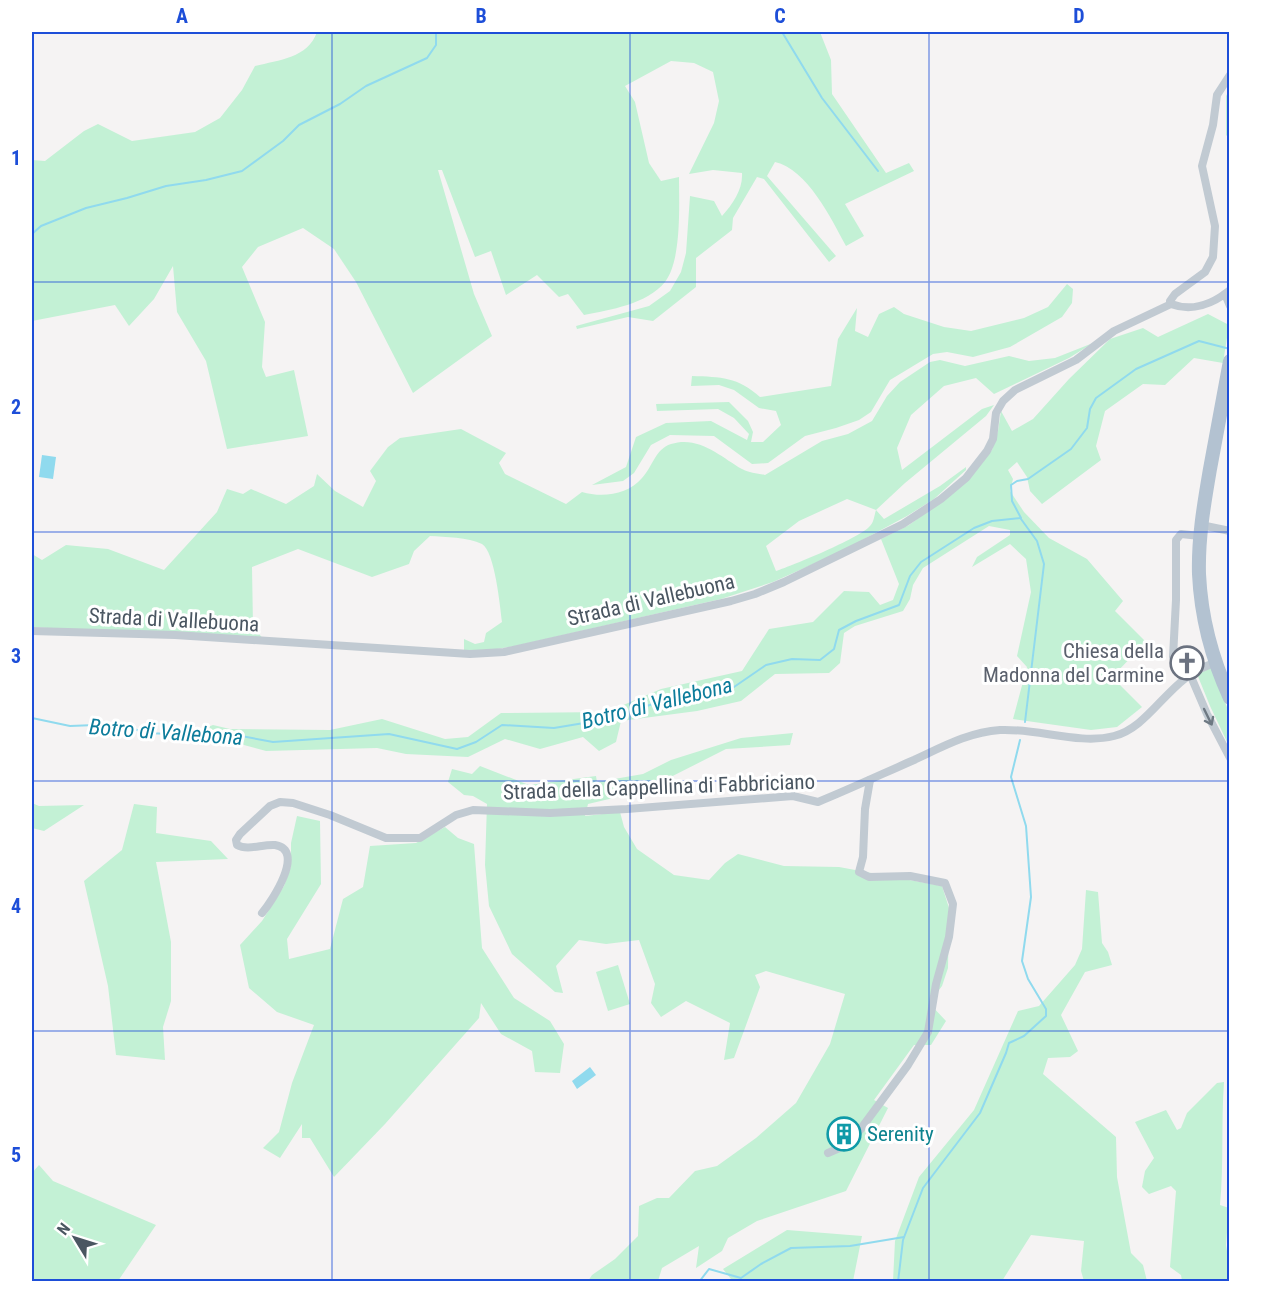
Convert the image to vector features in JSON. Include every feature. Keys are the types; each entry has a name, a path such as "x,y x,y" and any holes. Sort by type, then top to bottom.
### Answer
{"main road":[{"path":"1228,367 1200,530 1199,574 1209,642 1230,698"}],"street":[{"path":"1230,75 1217,98 1213,125 1202,166 1215,226 1213,256 1205,272 1175,294 1170,301 1171,304 1197,307 1209,304 1227,292 1230,306"},
{"name":"Strada di Vallebuona","path":"32,631 176,635 470,654 504,652 731,601 755,594 794,577 903,524 941,499 966,478 987,451 993,439 996,412 1003,401 1015,390 1076,360 1114,331 1171,304"},
{"path":"1230,531 1200,530 1181,534 1176,541 1173,653 1175,662 1189,675 1230,758"},
{"name":"Strada della Cappellina di Fabbriciano","path":"262,914 284,875 288,855 283,848 277,846 243,847 237,845 236,840 270,806 280,802 292,803 386,838 420,838 456,815 473,810 561,812 793,796 818,802 969,735 999,730 1022,730 1085,738 1116,736 1136,725 1189,675 1202,667 1216,663"},
{"path":"828,1153 844,1146 860,1130 908,1065 928,1032 936,984 949,937 953,904 945,883 910,876 869,877 859,872 863,857 865,809 870,780"}],"green space":[{"path":"317,32 820,32 831,60 832,94 886,173 909,163 914,171 845,204 864,236 846,246 808,184 787,166 775,162 767,176 836,256 829,262 764,179 757,177 733,218 732,230 696,258 696,287 653,321 628,317 577,329 576,326 649,306 670,291 681,272 686,253 690,196 714,201 722,216 739,190 742,173 713,170 689,174 714,123 719,101 713,72 694,63 671,61 625,86 635,102 649,163 661,181 679,177 677,246 670,272 665,282 657,290 628,305 584,315 568,294 559,297 537,275 506,295 491,251 475,257 442,170 438,170 474,294 492,336 413,393 356,282 334,249 303,228 258,247 242,267 265,322 262,367 266,377 294,370 308,436 227,449 206,361 177,312 173,266 154,299 129,326 115,305 32,321 32,160 45,161 84,131 98,124 132,141 195,132 220,118 242,90 255,66 300,53 313,41"},
{"path":"1229,90 1229,138 1226,135 1226,96"},
{"path":"1067,284 1073,289 1072,303 1062,317 1010,347 973,357 947,352 933,354 890,380 871,412 859,420 805,436 768,463 752,464 714,436 670,435 651,445 634,473 623,481 592,485 626,467 636,437 666,423 711,421 747,440 749,434 734,418 718,409 657,411 656,404 729,402 748,421 753,432 751,442 763,442 781,425 776,411 759,408 734,390 719,385 691,386 692,376 729,379 744,385 760,397 831,386 838,339 857,308 855,331 868,337 879,314 894,307 904,314 944,327 971,331 1024,318 1048,307"},
{"path":"1208,314 1229,325 1223,363 1194,358 1165,385 1143,384 1105,411 1096,446 1101,460 1042,504 1030,491 1027,477 1017,462 1008,470 1013,479 1010,491 1024,512 1049,538 1087,559 1123,601 1115,611 1146,642 1112,677 1142,707 1117,727 1091,730 1013,719 1027,667 1017,656 1031,592 1026,559 1010,544 972,567 977,557 1010,535 1010,530 989,526 923,568 913,585 910,599 903,611 855,626 844,633 840,663 829,673 775,674 741,701 697,711 621,721 616,742 599,751 583,737 540,749 505,739 468,757 406,754 377,748 266,751 218,738 201,739 200,730 213,725 230,729 330,730 382,719 445,739 468,737 501,713 607,712 661,689 742,671 769,629 813,622 844,591 869,592 880,605 893,600 899,584 881,539 909,525 943,500 992,450 1001,411 1012,431 1033,419 1069,379 1110,339 1143,328 1158,337"},
{"path":"1093,343 1069,358 994,394 976,378 944,386 911,415 897,448 902,470 982,409 994,405 986,416 876,510 884,519 940,486 966,467 966,470 934,499 840,552 773,582 721,599 515,646 491,650 464,650 464,639 475,644 484,642 486,633 502,622 494,568 487,549 482,544 463,539 430,536 414,551 409,564 372,577 298,549 252,567 253,627 266,642 32,627 32,554 42,560 66,545 108,549 164,570 217,512 227,489 243,494 251,489 286,504 314,486 317,474 335,491 363,507 376,481 370,471 388,447 400,438 461,429 506,453 499,463 505,474 566,504 582,492 606,495 630,488 645,474 661,450 671,444 681,442 700,445 745,470 765,475 822,441 848,434 872,421 887,396 900,382 930,362 940,360 965,366 1009,356 1029,361 1055,358","holes":["847,499 876,510 872,524 862,532 825,551 776,571 766,546 799,521"]},
{"path":"1211,668 1229,712 1229,746 1197,674"},
{"path":"793,733 790,745 726,749 643,791 588,804 585,816 620,812 624,827 637,849 674,875 709,880 725,863 738,854 784,866 839,867 942,886 949,908 948,968 942,986 929,1003 946,1021 931,1045 914,1045 874,1100 888,1108 846,1191 757,1221 728,1238 722,1251 696,1268 699,1246 662,1268 658,1281 588,1281 638,1236 639,1206 657,1198 669,1198 695,1171 717,1166 756,1138 796,1103 830,1044 845,994 766,971 755,975 760,987 734,1058 724,1060 730,1023 686,1001 661,1017 651,1003 655,984 639,940 606,944 579,940 556,966 563,993 555,992 512,954 489,906 485,865 487,804 473,796 464,795 448,782 452,769 472,774 480,766 529,785 596,776 597,782 643,774 671,760 741,738"},
{"path":"32,803 39,806 84,805 44,831 32,828"},
{"path":"134,804 157,807 156,833 211,841 228,859 156,862 171,942 171,1001 163,1027 165,1060 116,1055 108,986 84,881 122,850"},
{"path":"297,816 320,821 321,884 287,939 289,959 330,949 343,899 363,887 370,846 416,843 445,827 458,838 474,844 482,948 514,998 550,1021 564,1044 560,1073 535,1072 532,1051 501,1034 481,1003 479,1018 385,1124 334,1177 310,1138 302,1138 302,1124 280,1158 263,1148 279,1132 292,1083 314,1025 277,1012 249,988 240,945 262,921 284,886 291,866 291,843"},
{"path":"1086,890 1098,892 1102,943 1112,965 1085,972 1061,1015 1078,1051 1070,1057 1048,1058 1043,1074 1116,1137 1117,1177 1131,1253 1143,1265 1147,1281 1084,1281 1081,1271 1084,1241 1031,1235 1002,1281 893,1281 895,1241 919,1177 974,1110 1018,1011 1039,1006 1075,965 1082,949"},
{"path":"618,965 630,1004 608,1011 596,972"},
{"path":"1224,1082 1220,1205 1229,1208 1226,1245 1229,1281 1182,1281 1181,1275 1170,1267 1176,1191 1171,1186 1149,1194 1142,1187 1145,1171 1154,1158 1135,1122 1166,1110 1177,1130 1181,1128 1187,1113 1217,1083"},
{"path":"39,1165 53,1181 156,1225 118,1281 32,1281 32,1173"},
{"path":"787,1230 862,1236 853,1281 729,1281 731,1279 723,1269"}],"water":[{"path":"42,455 56,457 53,479 39,477"},
{"path":"590,1067 596,1075 577,1089 572,1081"}],"waterway":[{"path":"32,234 41,226 86,208 166,186 206,180 242,171 283,141 299,125 340,104 366,86 427,58 436,45 436,32"},
{"path":"782,32 822,98 878,171"},
{"name":"Botro di Vallebona","path":"32,718 70,726 121,724 145,733 236,735 273,742 389,734 457,749 476,742 502,725 554,728 602,720 669,699 734,687 766,665 792,659 820,660 834,649 839,630 899,605 910,576 921,562 974,528 992,521 1021,518 1012,501 1011,485 1028,479 1071,449 1087,428 1090,409 1096,398 1136,369 1199,341 1230,349"},
{"path":"1021,519 1037,541 1044,564 1025,722"},
{"path":"898,1282 903,1240 923,1188 980,1113 1009,1043 1024,1036 1046,1016 1046,1009 1028,979 1022,961 1031,897 1026,826 1011,777 1020,740"},
{"path":"699,1282 709,1269 741,1278 791,1248 850,1246 904,1237"}],"place":[{"name":"Chiesa della Madonna del Carmine","path":"1187,663"},
{"name":"Serenity","path":"844,1134"}]}
